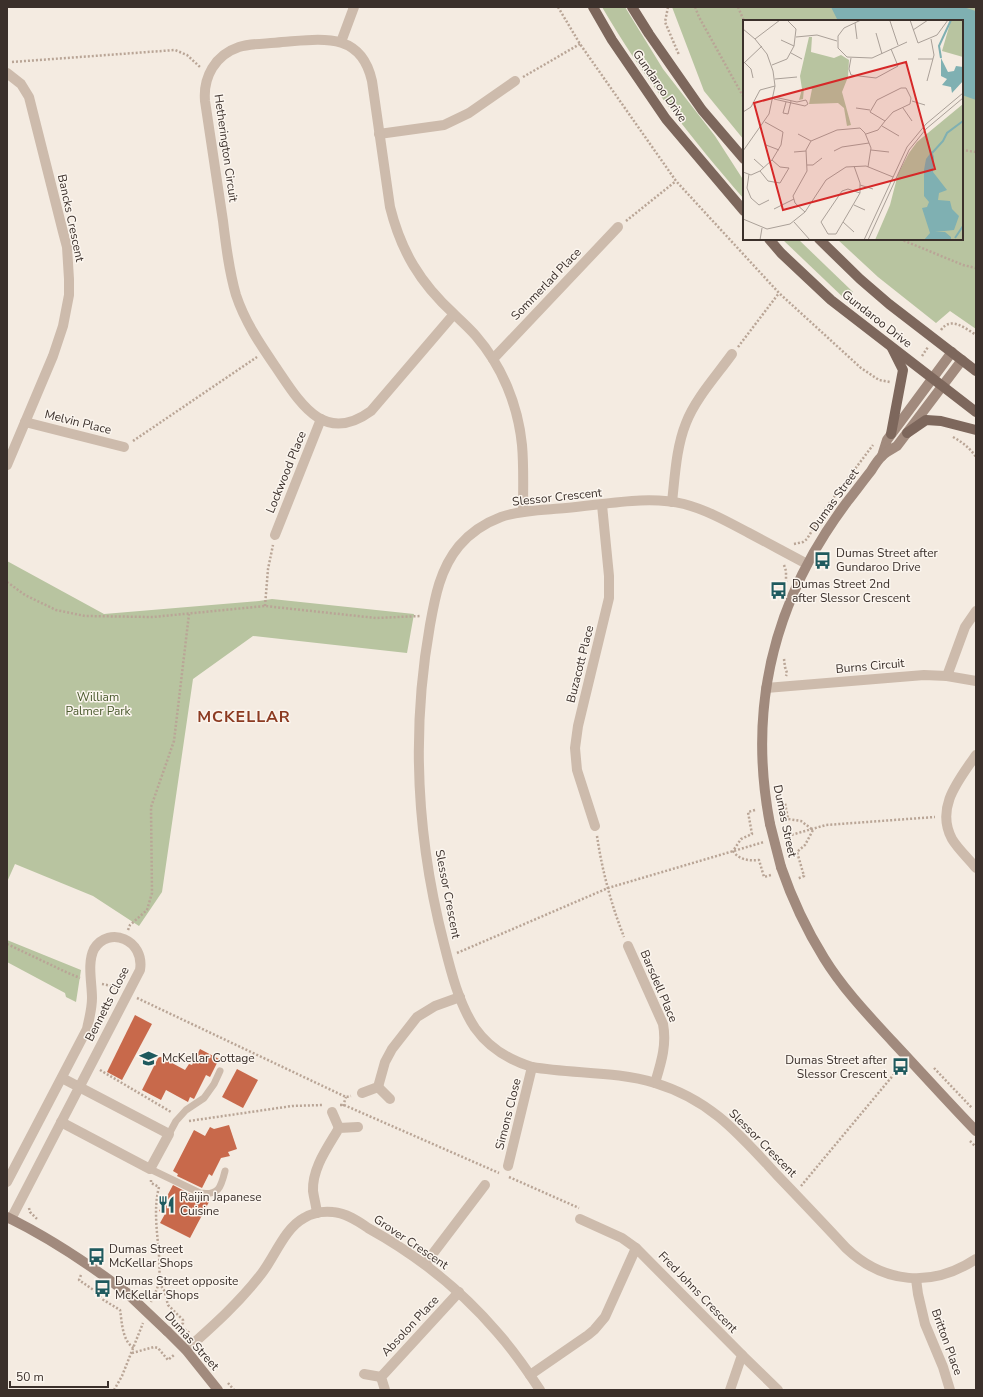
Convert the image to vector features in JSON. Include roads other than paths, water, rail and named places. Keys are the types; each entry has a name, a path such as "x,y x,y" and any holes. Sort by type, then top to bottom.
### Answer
{"main road":[{"name":"Gundaroo Drive","path":"593,7 612,40 666,118 743,210"},
{"name":"Gundaroo Drive","path":"632,7 702,110 743,158"},
{"name":"Gundaroo Drive","path":"770,240 781,253 831,300 976,412"},
{"name":"Gundaroo Drive","path":"820,240 860,279 889,304 976,371"},
{"path":"891,345 903,370 891,434"},
{"path":"907,432 926,420 941,421 976,430"}],"street":[{"path":"341,42 354,7"},
{"name":"Hetherington Circuit","path":"454,314 371,411 358,419 336,423 321,419 309,412 299,401 253,334 236,294 229,265 205,101 205,86 209,73 220,58 226,53 240,47 319,39 341,42 354,49 364,60 371,74 390,207 399,237 413,266 432,292 454,314 475,335 493,359 507,386 515,408 522,446 523,512"},
{"name":"Bancks Crescent","path":"7,68 29,96 63,232 68,263 69,295 62,331 53,356 7,465"},
{"path":"379,134 444,125 469,113 516,81"},
{"name":"Sommerlad Place","path":"493,359 618,227"},
{"name":"Dumas Street","path":"882,456 887,440 891,434 952,352"},
{"path":"672,502 680,444 686,422 693,408 732,354"},
{"name":"Dumas Street","path":"962,360 897,446 882,456 841,510 807,564 781,624 772,659 766,688 762,734 762,758 763,781 770,824 781,867 800,917 823,958 867,1013 976,1131"},
{"name":"Lockwood Place","path":"275,535 321,419"},
{"name":"Melvin Place","path":"25,422 124,447"},
{"name":"Slessor Crescent","path":"807,564 709,512 672,502 643,501 523,512 511,514 488,522 468,536 452,554 441,576 424,664 420,706 420,791 423,833 435,909 447,957 468,1017 490,1046 510,1059 532,1067 547,1070 617,1076 655,1083 687,1096 716,1114 742,1137 846,1248 863,1262 883,1273 916,1279 933,1277 950,1273 976,1259"},
{"name":"Buzacott Place","path":"595,826 577,770 575,748 578,726 609,598 609,576 602,505"},
{"path":"947,676 965,627 976,611"},
{"name":"Burns Circuit","path":"766,688 912,676 947,676 976,681"},
{"path":"976,755 950,793 946,817 953,839 976,868"},
{"name":"Bennetts Close","path":"7,1182 87,1029 91,1010 91,958 97,946 107,939 115,937 123,939 134,945 140,957 140,970 9,1218"},
{"name":"Barsdell Place","path":"628,946 663,1024 664,1053 655,1083"},
{"path":"378,1087 385,1062 392,1049 417,1017 435,1006 460,997"},
{"name":"Simons Close","path":"508,1166 532,1067"},
{"path":"61,1122 150,1169 169,1134 62,1078"},
{"path":"362,1093 378,1087"},
{"path":"378,1087 390,1099"},
{"path":"317,1212 313,1190 314,1177 339,1128 333,1107"},
{"path":"339,1128 358,1127"},
{"path":"425,1264 485,1185"},
{"name":"Grover Crescent","path":"186,1350 237,1304 263,1272 292,1226 304,1217 317,1212 334,1212 349,1217 388,1239 425,1264 459,1292 497,1332 540,1390"},
{"name":"Fred Johns Crescent","path":"582,1214 636,1248 778,1390"},
{"name":"Dumas Street","path":"9,1218 41,1235 82,1260 127,1293 186,1350 218,1390"},
{"path":"530,1375 588,1335 605,1317 636,1248"},
{"name":"Britton Place","path":"916,1279 925,1324 943,1367 950,1390"},
{"name":"Absolon Place","path":"381,1377 459,1292"},
{"path":"730,1390 742,1355"},
{"path":"364,1374 381,1377 385,1390"}],"lane":[{"path":"169,1134 176,1121 186,1110 204,1098 214,1084 220,1071"},
{"path":"150,1169 200,1193 209,1194 219,1189 225,1171"}],"water":[{"path":"831,7 963,7 976,11 976,100 963,95 963,20 838,20"}],"place":[{"name":"Dumas Street after Gundaroo Drive","path":"823,560"},
{"name":"Dumas Street 2nd after Slessor Crescent","path":"779,591"},
{"name":"McKellar Cottage","path":"149,1058"},
{"name":"Dumas Street after Slessor Crescent","path":"900,1067"},
{"name":"Raijin Japanese Cuisine","path":"167,1204"},
{"name":"Dumas Street McKellar Shops","path":"96,1256"},
{"name":"Dumas Street opposite McKellar Shops","path":"102,1288"}],"district":[{"name":"MCKELLAR","path":"244,716"}],"park label":[{"name":"William Palmer Park","path":"98,704"}]}
